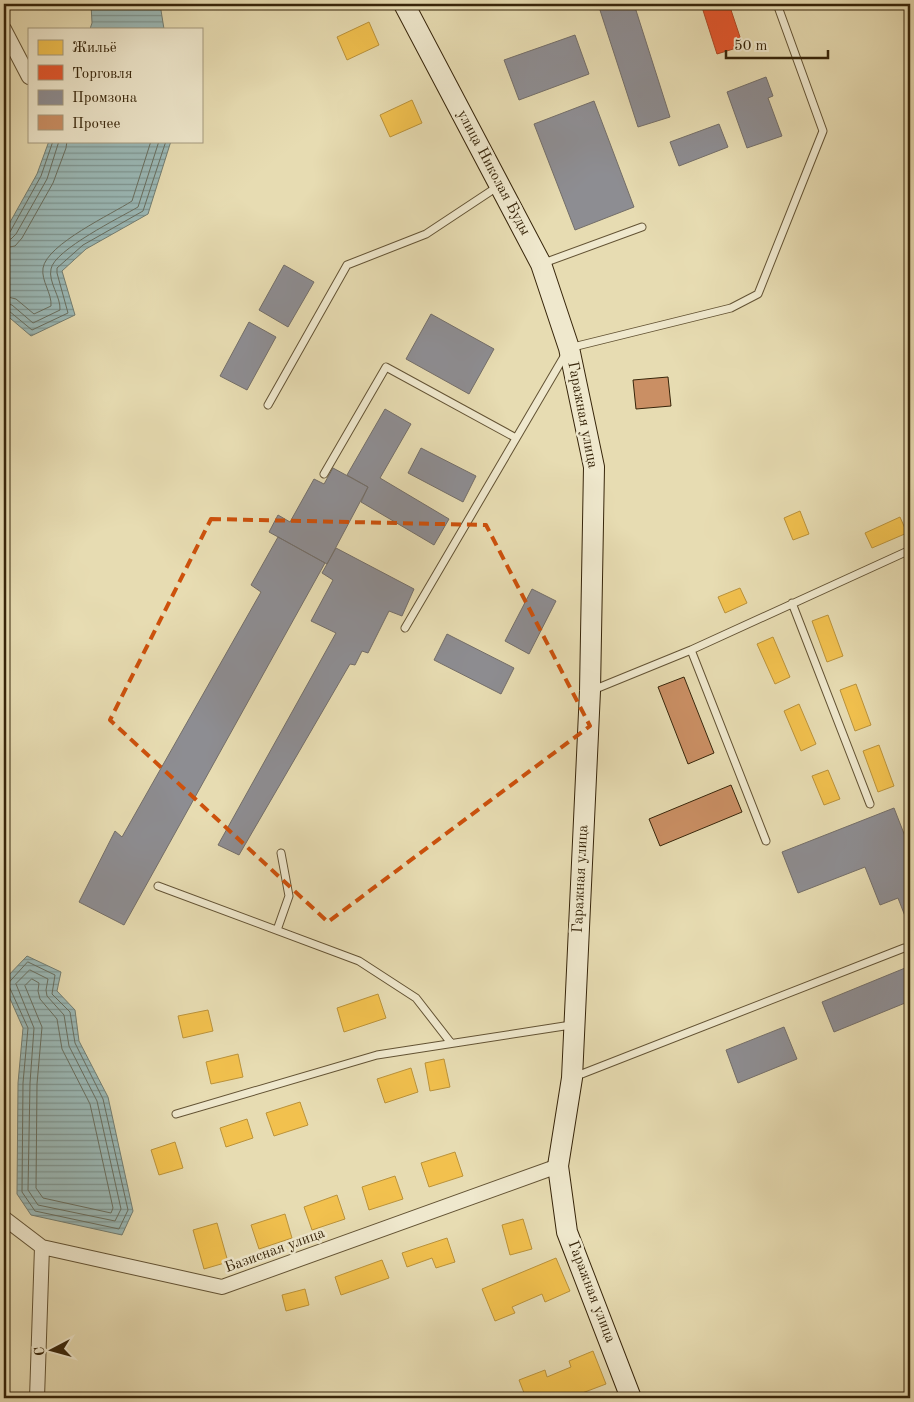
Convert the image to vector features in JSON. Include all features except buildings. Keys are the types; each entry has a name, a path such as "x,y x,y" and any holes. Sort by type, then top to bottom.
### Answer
{"street":[{"name":"улица Николая Буды","path":"404,4 541,264 569,348"},
{"path":"4,29 28,76"},
{"name":"Гаражная улица","path":"569,348 594,467 590,691 572,1078 558,1166 568,1232 631,1398"},
{"name":"Базисная улица","path":"4,1218 42,1247 222,1287 558,1166"},
{"path":"37,1398 42,1247"}],"lane":[{"path":"405,628 569,348 731,308 758,294 824,131 778,4"},
{"path":"268,404 347,265 426,234 500,185"},
{"path":"541,264 642,227"},
{"path":"324,474 386,367 516,438"},
{"path":"590,691 691,650 910,550"},
{"path":"792,603 870,804"},
{"path":"691,650 766,841"},
{"path":"277,930 289,896 281,853"},
{"path":"158,886 359,961 416,998 452,1043"},
{"path":"572,1078 904,948"},
{"path":"176,1114 377,1055 574,1024"}],"highlighted area":[{"path":"211,519 486,525 590,726 328,922 110,720"}],"water":[{"path":"91,4 160,4 164,28 90,28 92,23"},
{"path":"49,142 171,142 148,214 86,249 62,271 75,315 31,336 4,313 4,233 37,174"},
{"path":"27,956 61,972 57,991 75,1010 79,1041 108,1097 133,1211 122,1235 31,1215 17,1194 18,1083 23,1028 4,985 4,980"}]}
